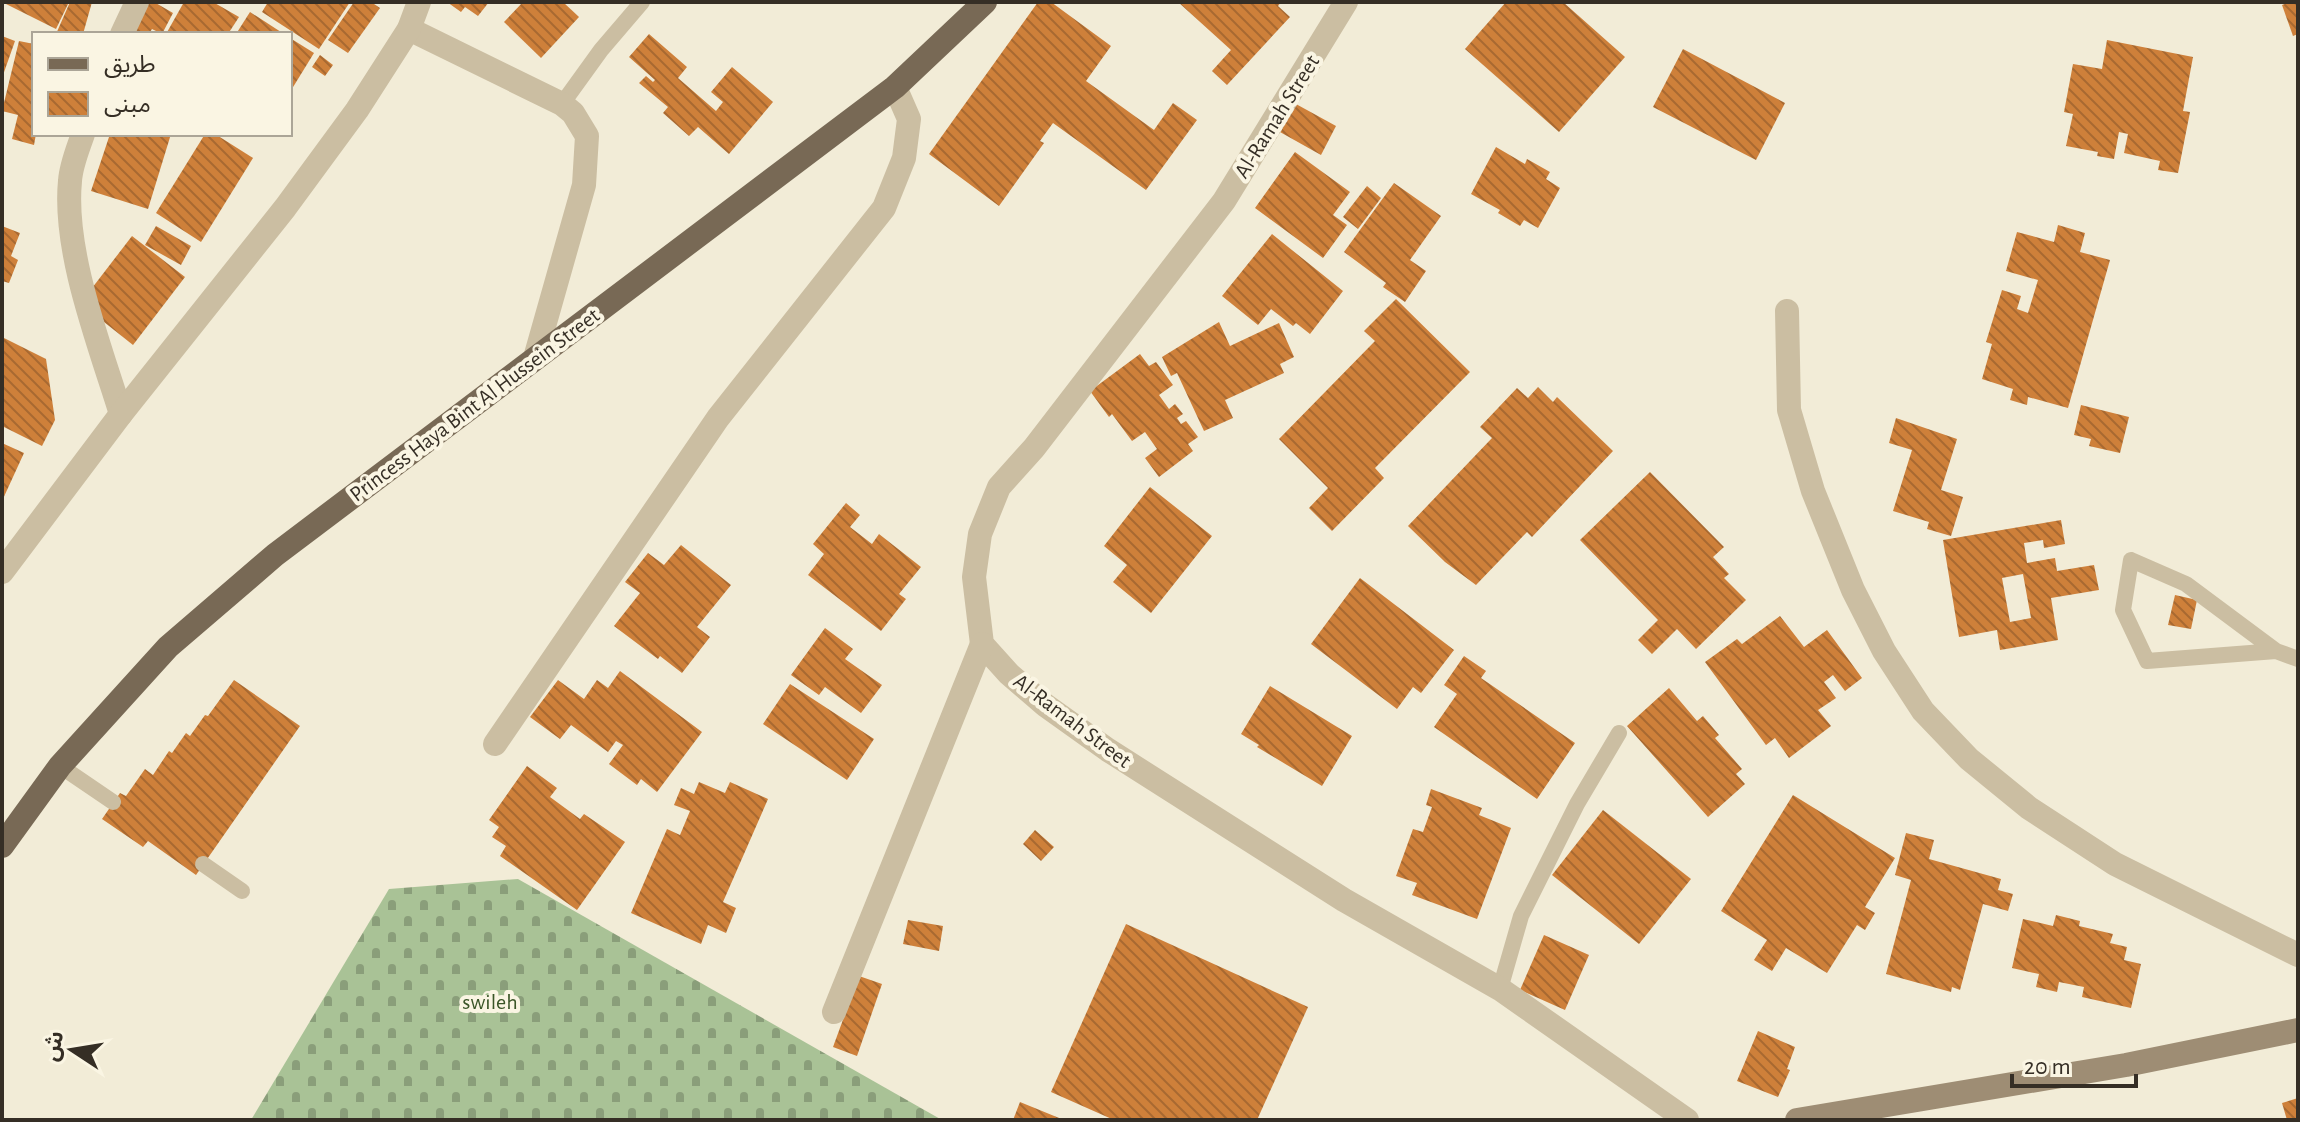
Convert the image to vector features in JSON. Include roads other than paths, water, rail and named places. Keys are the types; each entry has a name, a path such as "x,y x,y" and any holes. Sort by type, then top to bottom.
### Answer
{"main road":[{"name":"Princess Haya Bint Al Hussein Street","path":"2,846 60,766 168,647 263,565 895,87 985,2"}],"street":[{"path":"123,32 137,2"},
{"path":"2,572 121,414 285,208 357,110 409,29 419,2"},
{"name":"Al-Ramah Street","path":"1346,2 1224,201 1034,448 999,487 980,534 974,577 982,644 1009,674 1045,705 1108,750 1344,900 1500,989 1687,1120"},
{"path":"409,29 562,104 573,113 587,136 584,185 535,358"},
{"path":"495,744 718,418 884,208 904,158 909,119 895,87"},
{"path":"82,136 70,180 75,246 87,304 121,414"},
{"path":"1787,311 1789,410 1813,491 1853,590 1884,651 1923,711 1969,759 2029,808 2115,864 2298,955"},
{"path":"834,1012 982,644"},
{"path":"1797,1120 2126,1065 2298,1030"}],"lane":[{"path":"562,104 601,50 642,2"},
{"path":"2276,651 2147,661 2123,610 2131,560 2186,584 2276,651 2298,659"},
{"path":"1500,989 1521,916 1577,804 1619,733"},
{"path":"60,766 113,802"},
{"path":"203,864 242,891"}],"park label":[{"name":"swileh","path":"490,1001"}]}
